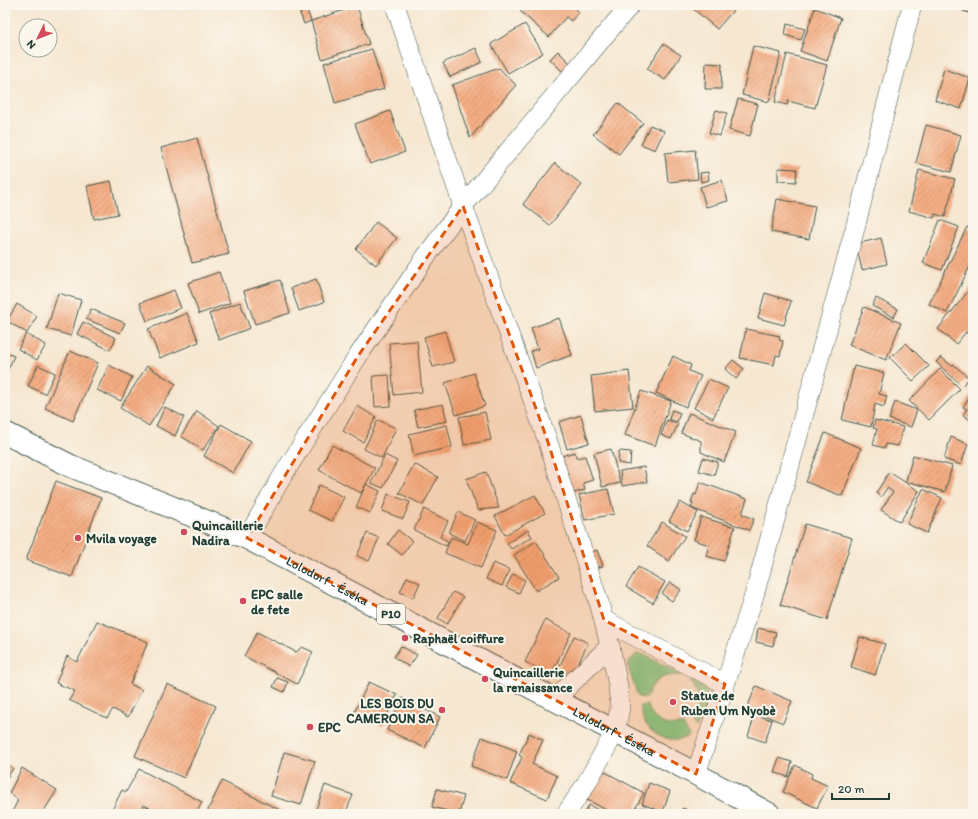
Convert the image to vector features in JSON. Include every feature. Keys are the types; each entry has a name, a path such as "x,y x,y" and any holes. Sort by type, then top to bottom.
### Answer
{"main road":[{"name":"Lolodorf - Éséka","path":"5,433 71,466 247,538 696,774 769,814"}],"street":[{"path":"395,5 463,206 547,438 604,620 610,646 618,686 620,708 615,732 586,784 566,814"},
{"path":"247,538 283,475 358,356 427,255 463,206 630,5"},
{"path":"696,774 754,596 854,232 912,5"},
{"path":"604,620 725,684"},
{"path":"554,700 610,646"}],"highlighted area":[{"path":"463,206 547,439 604,620 725,684 696,774 247,538 358,356"}],"green space":[{"path":"636,654 642,654 681,674 680,676 674,675 664,677 655,683 647,698 638,697 628,666 629,662"},
{"path":"689,679 706,689 707,694 706,709 696,728 690,721 695,714 698,698 696,690"},
{"path":"648,705 650,711 656,719 666,724 683,724 689,736 683,739 670,740 653,732 644,721 640,706"}],"building":[{"path":"297,5 305,5 311,21 304,24"},
{"path":"329,5 348,5 331,10"},
{"path":"526,5 572,5 579,12 571,21 566,17 549,37 520,11"},
{"path":"689,5 738,5 717,29"},
{"path":"965,5 973,5 973,14 963,11"},
{"path":"357,6 369,44 322,59 311,21"},
{"path":"815,8 841,18 827,61 800,51"},
{"path":"525,24 543,53 508,73 491,44"},
{"path":"787,24 805,29 801,40 785,35"},
{"path":"663,44 681,55 665,80 647,69"},
{"path":"753,46 781,53 769,102 742,95"},
{"path":"476,48 482,62 450,77 443,63"},
{"path":"372,49 384,89 335,103 324,63"},
{"path":"558,51 571,64 563,72 550,59"},
{"path":"787,54 827,65 815,108 788,101 787,105 775,102"},
{"path":"706,63 722,64 721,89 705,89"},
{"path":"499,68 516,85 470,138 452,85"},
{"path":"944,69 970,78 961,109 935,100"},
{"path":"738,99 758,104 750,136 729,130"},
{"path":"618,103 643,123 619,154 593,134"},
{"path":"716,110 727,113 720,136 709,133"},
{"path":"390,111 405,152 370,164 355,124"},
{"path":"650,125 664,131 655,150 641,144"},
{"path":"926,125 961,135 951,172 916,163"},
{"path":"197,138 229,254 192,263 161,148"},
{"path":"695,150 698,179 668,182 665,153"},
{"path":"555,163 582,185 550,225 523,204"},
{"path":"778,168 797,169 796,182 778,181"},
{"path":"919,170 955,179 945,217 935,214 934,218 909,211"},
{"path":"708,172 709,180 701,182 700,173"},
{"path":"722,180 728,201 706,207 700,187"},
{"path":"111,181 118,214 94,219 87,186"},
{"path":"777,199 815,206 809,239 771,232"},
{"path":"940,220 959,227 942,270 923,263"},
{"path":"376,222 397,238 376,265 356,249"},
{"path":"967,227 973,230 973,260 947,313 929,304"},
{"path":"881,238 887,264 862,270 856,244"},
{"path":"219,272 230,303 199,314 188,283"},
{"path":"316,279 324,302 299,311 291,288"},
{"path":"280,280 290,313 255,324 244,291"},
{"path":"973,285 973,338 966,332 956,344 938,329"},
{"path":"174,290 181,308 147,321 140,303"},
{"path":"58,293 81,300 71,336 47,329"},
{"path":"765,293 791,301 784,325 758,318"},
{"path":"876,298 898,309 894,317 872,306"},
{"path":"240,302 250,328 219,340 209,314"},
{"path":"17,304 37,316 27,333 7,321"},
{"path":"864,307 901,323 886,360 849,345"},
{"path":"91,309 125,323 120,333 86,319"},
{"path":"187,313 199,342 160,358 148,329"},
{"path":"559,318 572,355 536,368 531,351 538,349 531,328"},
{"path":"83,322 116,338 110,350 77,334"},
{"path":"746,329 780,336 779,340 783,341 780,356 776,355 774,365 740,358"},
{"path":"445,331 454,362 433,367 424,337"},
{"path":"26,334 46,345 37,360 18,349"},
{"path":"417,341 422,392 394,395 389,343"},
{"path":"906,343 929,366 913,381 890,358"},
{"path":"70,351 98,363 73,421 45,408"},
{"path":"5,352 14,356 5,376"},
{"path":"673,356 691,365 689,371 701,376 686,407 656,393"},
{"path":"941,357 952,366 953,364 969,378 962,386 936,362"},
{"path":"733,360 744,369 736,379 725,369"},
{"path":"38,365 55,373 45,394 28,386"},
{"path":"109,365 132,377 121,401 97,390"},
{"path":"147,366 176,384 149,426 120,408"},
{"path":"854,366 884,373 879,394 887,396 884,407 875,404 871,427 842,420"},
{"path":"940,369 960,389 929,420 909,401"},
{"path":"629,371 633,407 595,411 591,376"},
{"path":"474,373 485,406 456,415 445,383"},
{"path":"389,375 391,406 375,407 373,376"},
{"path":"709,379 728,388 713,418 694,408"},
{"path":"641,391 671,401 655,446 625,435"},
{"path":"973,392 973,422 963,415 967,409 963,407"},
{"path":"895,402 917,410 911,427 889,419"},
{"path":"443,404 447,421 418,427 414,410"},
{"path":"357,406 376,417 363,442 343,431"},
{"path":"165,407 184,417 175,436 156,426"},
{"path":"672,410 680,413 677,422 669,419"},
{"path":"197,411 219,426 203,450 181,436"},
{"path":"485,412 491,440 464,445 459,417"},
{"path":"689,413 736,432 724,462 701,452 701,441 681,433"},
{"path":"581,415 589,443 567,449 559,422"},
{"path":"378,420 396,428 382,458 364,449"},
{"path":"667,420 678,424 671,439 661,435"},
{"path":"875,420 903,427 898,446 886,444 885,448 873,445 877,429 873,428"},
{"path":"221,424 251,441 233,473 204,456"},
{"path":"447,425 452,447 414,456 409,434"},
{"path":"825,433 861,448 842,496 806,482"},
{"path":"951,437 968,444 961,465 944,459"},
{"path":"332,445 375,468 361,493 319,470"},
{"path":"611,449 620,483 602,487 594,453"},
{"path":"619,451 631,452 630,465 618,463"},
{"path":"575,452 577,458 585,456 593,480 583,483 585,490 570,494 558,457"},
{"path":"385,455 397,461 383,488 371,483"},
{"path":"913,455 952,466 945,492 906,481"},
{"path":"703,458 718,462 714,475 699,471"},
{"path":"414,464 438,477 423,505 399,493"},
{"path":"644,467 647,482 622,486 620,471"},
{"path":"486,472 499,508 478,510 466,479"},
{"path":"889,472 919,491 900,522 881,510 893,492 887,488 881,497 876,493"},
{"path":"56,481 101,498 72,577 26,560"},
{"path":"700,482 747,499 742,514 754,519 749,530 691,508 693,502 691,502 694,494 696,495"},
{"path":"366,484 380,491 370,513 356,507"},
{"path":"319,485 344,497 332,521 308,510"},
{"path":"608,489 614,514 585,520 579,495"},
{"path":"923,489 942,498 927,533 907,524"},
{"path":"388,494 410,502 403,519 382,511"},
{"path":"535,495 545,513 505,535 495,516"},
{"path":"680,502 698,512 687,531 669,521"},
{"path":"424,509 448,521 440,537 449,542 446,546 414,530"},
{"path":"458,512 475,520 465,541 449,533"},
{"path":"701,517 735,527 724,561 706,556 709,545 694,540"},
{"path":"477,522 497,530 481,568 445,553 451,537 468,544"},
{"path":"662,522 685,536 669,561 647,546"},
{"path":"805,524 852,538 827,620 780,605"},
{"path":"398,530 412,541 402,555 388,544"},
{"path":"528,530 532,537 511,549 507,543"},
{"path":"367,533 379,538 369,561 357,556"},
{"path":"536,541 559,577 536,591 514,555"},
{"path":"597,550 603,566 593,569 588,553"},
{"path":"493,563 510,570 502,586 486,579"},
{"path":"638,567 665,582 653,603 626,587"},
{"path":"513,574 525,580 519,593 506,587"},
{"path":"407,577 420,583 413,598 400,592"},
{"path":"670,582 681,590 672,601 662,594"},
{"path":"453,592 463,597 447,624 438,618"},
{"path":"545,620 571,633 551,675 525,662"},
{"path":"97,621 148,642 130,684 142,690 128,717 113,709 107,718 69,700 75,691 56,683 67,656 77,662"},
{"path":"758,628 776,632 773,646 756,642"},
{"path":"257,632 296,652 302,647 313,652 297,684 244,656"},
{"path":"574,636 588,643 570,680 556,674"},
{"path":"860,637 885,644 875,675 851,667"},
{"path":"401,646 417,655 409,667 394,657"},
{"path":"277,678 288,682 284,692 273,687"},
{"path":"369,682 397,695 382,726 354,713"},
{"path":"167,684 216,706 184,778 135,756"},
{"path":"756,686 792,701 783,723 747,708"},
{"path":"402,698 440,717 425,748 387,730"},
{"path":"755,715 772,720 765,742 748,736"},
{"path":"529,733 543,740 532,764 557,776 547,799 510,783 522,757 519,755"},
{"path":"482,737 517,751 507,780 471,766"},
{"path":"284,752 315,761 301,805 271,796"},
{"path":"779,758 792,762 788,777 774,772"},
{"path":"5,763 13,768 5,781"},
{"path":"795,765 812,774 811,778 828,786 817,808 783,792"},
{"path":"22,768 57,790 42,814 11,814 18,800 9,793"},
{"path":"598,768 644,793 632,814 614,814 582,797"},
{"path":"139,769 202,802 196,814 161,814 144,805 140,814 110,814 122,790 126,792"},
{"path":"222,781 288,814 206,814"},
{"path":"649,783 670,791 663,812 642,804"},
{"path":"325,785 353,795 345,814 314,814"},
{"path":"437,789 464,796 459,814 432,807"},
{"path":"589,805 605,814 583,814"},
{"path":"642,807 656,814 639,814"},
{"path":"683,808 694,814 679,814"}],"place":[{"name":"Quincaillerie Nadira","path":"184,532"},
{"name":"Mvila voyage","path":"78,538"},
{"name":"EPC salle de fete","path":"243,601"},
{"name":"Raphaël coiffure","path":"405,638"},
{"name":"Quincaillerie la renaissance","path":"485,679"},
{"name":"Statue de Ruben Um Nyobè","path":"673,702"},
{"name":"LES BOIS DU CAMEROUN SA","path":"442,710"},
{"name":"EPC","path":"310,727"}]}
